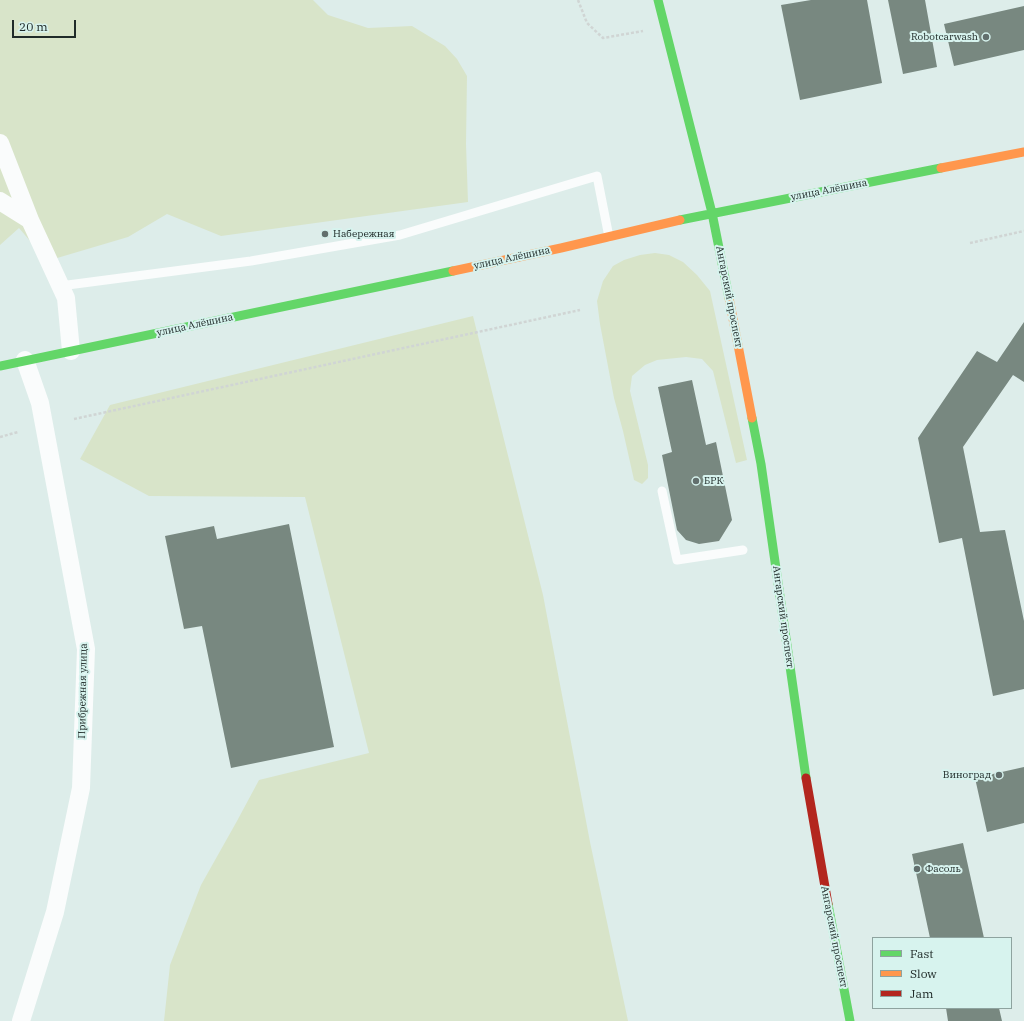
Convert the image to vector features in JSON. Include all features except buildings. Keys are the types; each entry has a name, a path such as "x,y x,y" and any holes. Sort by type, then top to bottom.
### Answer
{"street":[{"name":"Ангарский проспект","path":"658,0 712,213 761,464 807,788 850,1021"},
{"path":"0,143 30,220 66,298 71,351"},
{"name":"улица Алёшина","path":"0,366 609,237 712,213 1024,152"},
{"path":"0,201 30,220"},
{"name":"Прибрежная улица","path":"22,1021 55,912 81,788 86,649 40,402 25,360"}],"lane":[{"path":"60,286 251,261 400,235 597,176 609,237"},
{"path":"662,491 677,560 743,550"}],"path":[{"path":"578,0 587,23 603,38 644,30"},
{"path":"970,243 1024,231"},
{"path":"74,419 580,310"},
{"path":"0,437 18,432"}],"green space":[{"path":"0,0 313,0 328,15 368,28 412,26 445,46 457,59 467,76 466,144 468,202 221,236 167,214 128,237 47,261 19,228 0,245"},
{"path":"655,253 669,255 683,262 697,275 710,291 747,460 736,463 713,371 702,359 686,357 657,360 645,365 632,376 630,391 648,465 648,478 642,484 634,480 614,398 597,301 603,281 613,266 624,260 640,255"},
{"path":"473,316 543,595 590,842 628,1021 164,1021 170,965 201,885 259,780 369,753 305,497 149,496 80,459 110,405"}],"traffic: fast":[{"path":"658,0 712,213 729,298"},
{"path":"680,220 941,168"},
{"path":"0,366 453,271"},
{"path":"752,418 761,464 806,778"},
{"path":"828,904 850,1021"}],"traffic: slow":[{"path":"941,168 1024,152"},
{"path":"453,271 561,248 680,220"},
{"path":"729,298 752,418"}],"traffic: jam":[{"path":"806,778 828,904"}],"place":[{"name":"Robotcarwash","path":"986,37"},
{"name":"Набережная","path":"325,234"},
{"name":"БРК","path":"696,481"},
{"name":"Виноград","path":"999,775"},
{"name":"Фасоль","path":"917,869"}]}
